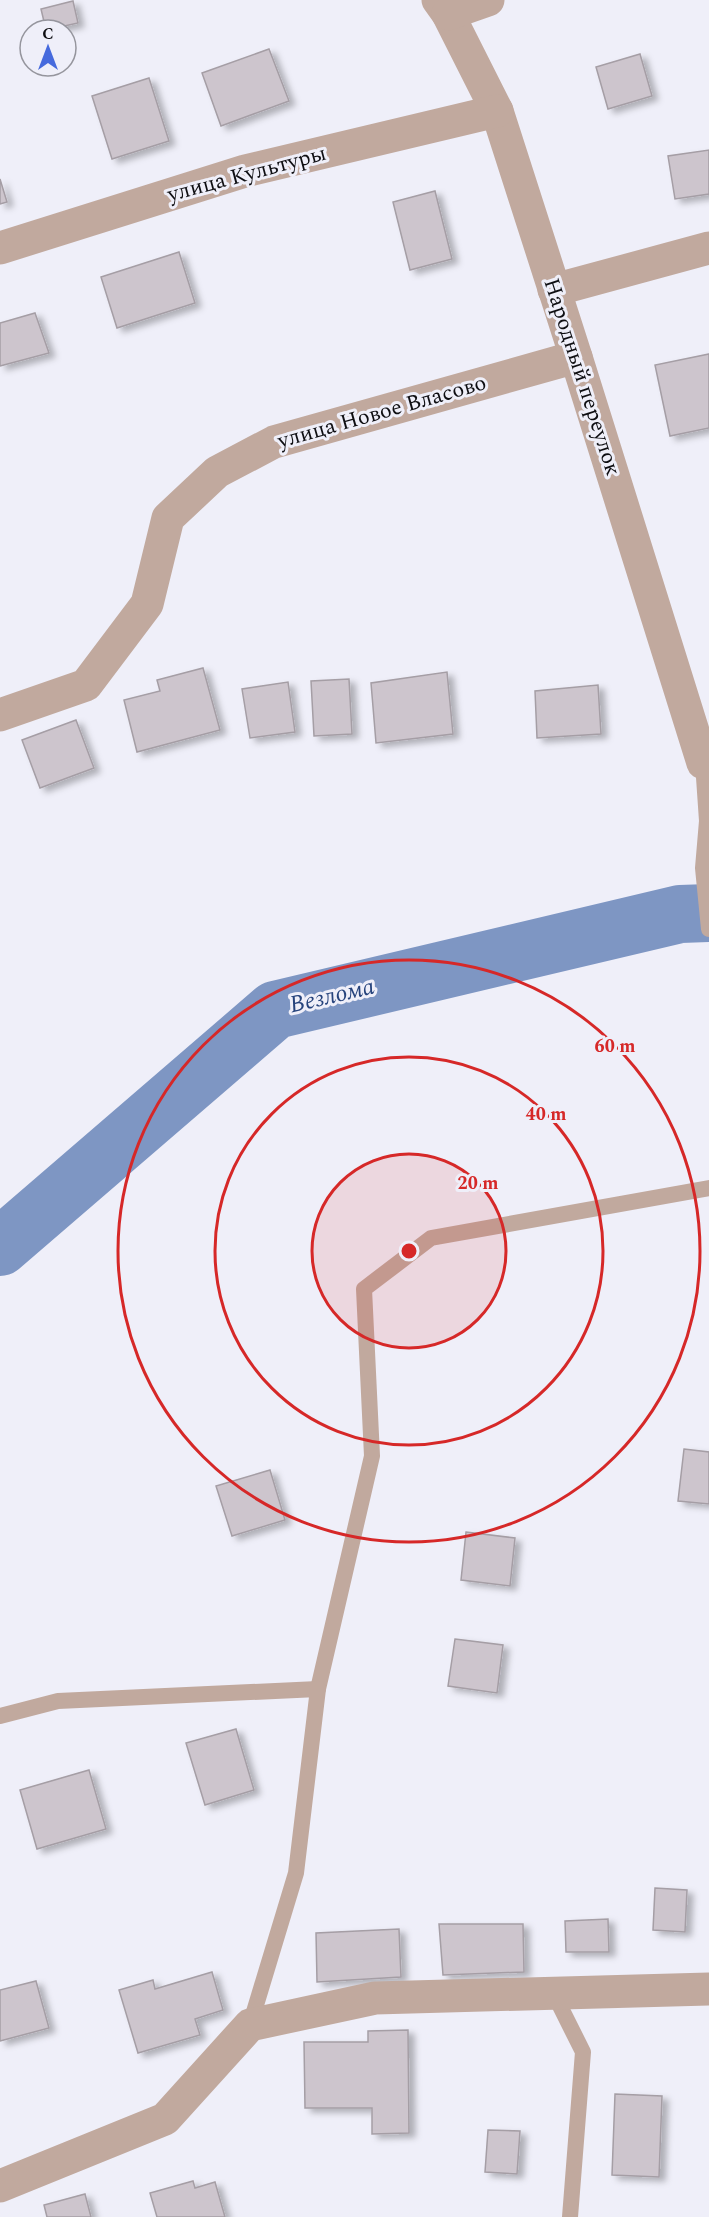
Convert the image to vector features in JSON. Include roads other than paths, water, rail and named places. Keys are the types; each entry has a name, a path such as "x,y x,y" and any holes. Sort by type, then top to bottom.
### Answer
{"street":[{"path":"443,7 488,0"},
{"name":"Народный переулок","path":"443,7 496,111 706,763"},
{"name":"улица Культуры","path":"0,248 245,171 496,111"},
{"path":"554,290 709,248"},
{"name":"улица Новое Власово","path":"0,715 86,685 147,604 168,518 217,472 274,442 576,357"},
{"path":"0,2186 165,2119 250,2025 375,1998 709,1989"}],"lane":[{"path":"706,763 707,821 703,868 709,929"},
{"path":"250,2025 296,1873 318,1689 372,1456 364,1289 431,1238 709,1188"},
{"path":"0,1716 58,1701 318,1689"},
{"path":"554,1994 583,2052 570,2217"}],"waterway":[{"name":"Везлома","path":"0,1247 275,1010 680,914 709,913"}]}
